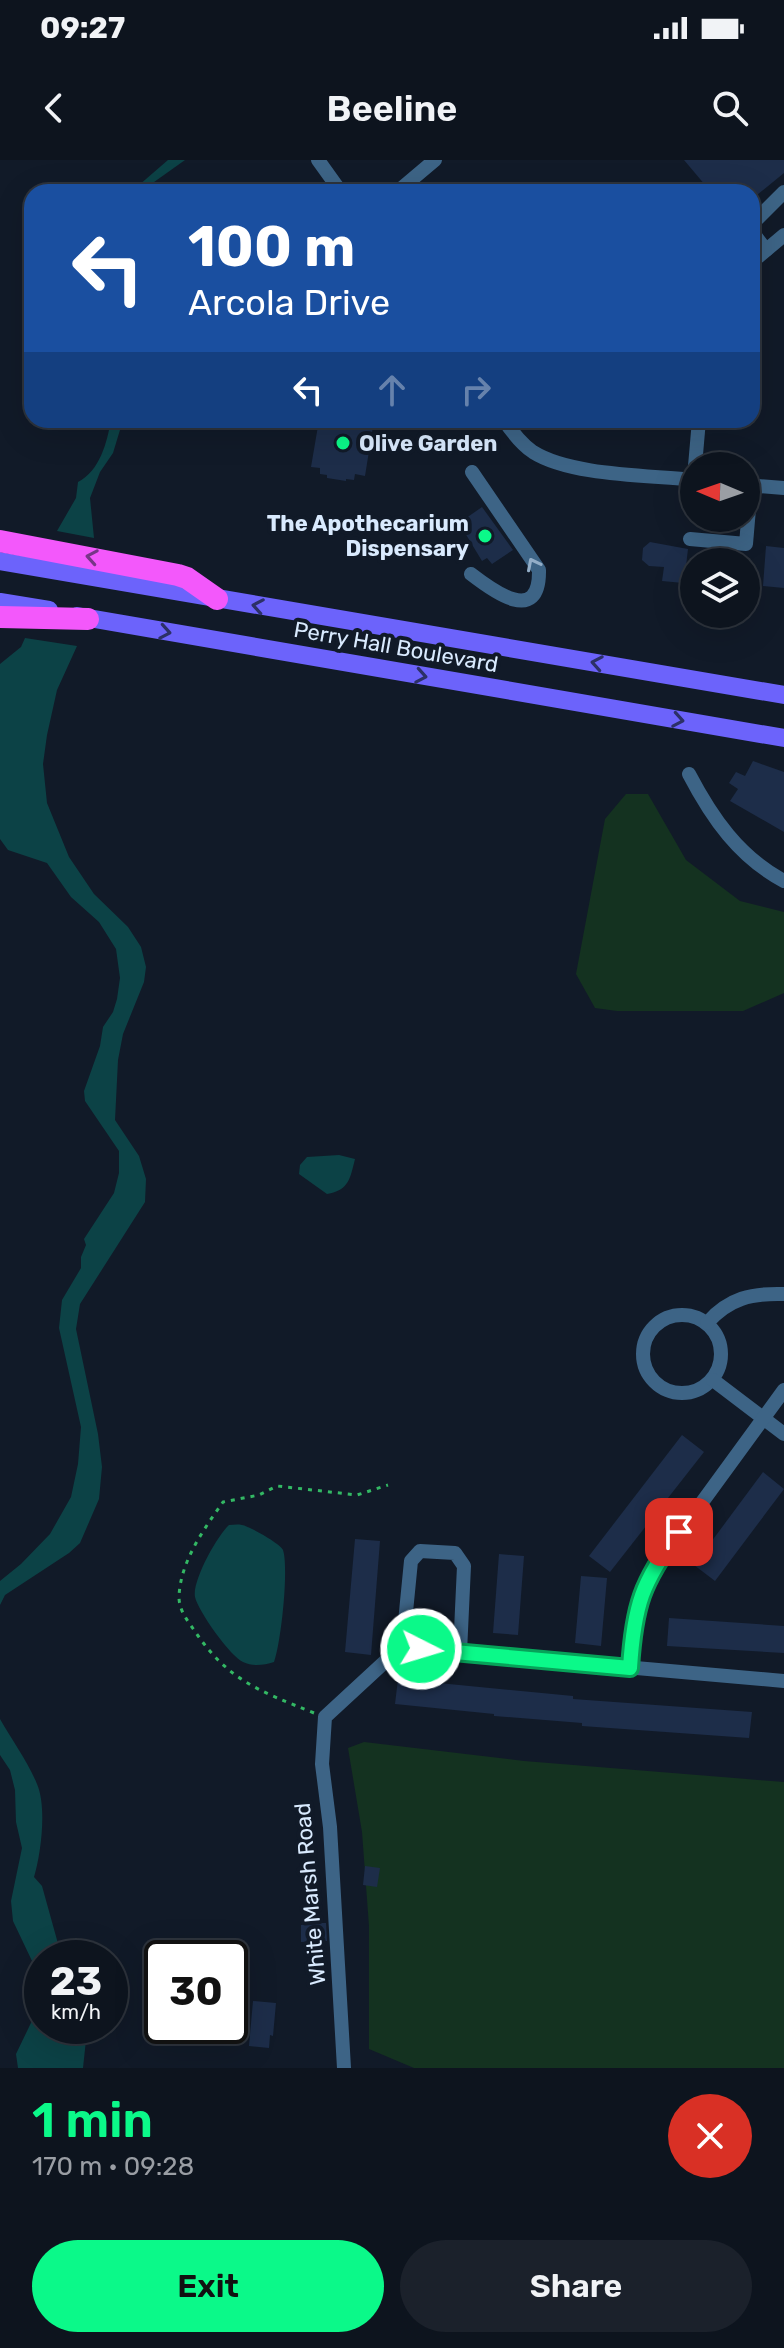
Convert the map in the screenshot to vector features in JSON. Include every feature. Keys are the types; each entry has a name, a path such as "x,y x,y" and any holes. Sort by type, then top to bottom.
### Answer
{"highway":[{"path":"0,541 178,575 217,599"},
{"path":"0,617 88,619"}],"main road":[{"name":"Perry Hall Boulevard","path":"0,561 784,695"},
{"name":"Perry Hall Boulevard","path":"0,602 784,738"}],"street":[{"path":"318,160 335,184"},
{"path":"406,184 435,160"},
{"path":"760,216 784,192"},
{"path":"760,255 784,235"},
{"path":"760,242 766,250"},
{"path":"510,428 524,445 558,463 593,470 680,477"},
{"path":"696,452 698,428"},
{"path":"471,574 513,601 522,602 529,598 539,579 539,570 472,472"},
{"path":"760,486 784,488"},
{"path":"690,539 746,544 747,532"},
{"path":"689,774 707,808 736,845 784,881"},
{"path":"707,1323 718,1310 733,1302 758,1293 784,1294"},
{"path":"683,1314 707,1323 721,1345 721,1358 713,1380 689,1393 676,1393 654,1382 646,1371 643,1358 649,1332 669,1316 683,1314"},
{"path":"713,1380 784,1434"},
{"path":"630,1668 635,1614 649,1575 784,1390"},
{"path":"460,1652 464,1566 455,1553 420,1551 411,1561 405,1622 412,1642 421,1649 784,1681"},
{"path":"325,1717 403,1645 412,1642"},
{"name":"White Marsh Road","path":"325,1717 322,1764 330,1827 344,2068"}],"path":[{"path":"325,1717 277,1698 232,1675 209,1653 183,1614 179,1597 189,1557 223,1502 259,1495 277,1486 357,1495 388,1485"}],"shaded area":[{"path":"168,160 185,160 151,184 140,184"},
{"path":"109,428 121,428 113,453 100,472 90,498 94,538 57,531 76,498 78,482 92,471"},
{"path":"25,638 77,646 57,690 47,735 43,764 47,803 69,857 94,894 128,927 141,947 146,967 144,982 123,1034 118,1060 115,1120 139,1156 146,1179 145,1202 80,1304 76,1329 98,1434 102,1467 99,1499 80,1543 5,1595 0,1605 0,1581 50,1534 71,1497 81,1427 59,1328 62,1300 81,1268 86,1245 84,1239 114,1193 119,1173 119,1151 85,1101 84,1091 100,1046 103,1027 117,999 120,978 116,949 99,922 71,897 47,863 8,850 0,839 0,664 21,647"},
{"path":"626,794 648,794 686,860 740,901 784,912 784,993 743,1011 617,1011 595,1008 576,974 605,819"},
{"path":"339,1155 355,1159 350,1178 340,1190 327,1194 299,1174 300,1165 307,1157"},
{"path":"229,1525 251,1528 283,1550 283,1606 274,1662 255,1665 238,1658 223,1643 197,1604 197,1581 206,1559"},
{"path":"0,1719 29,1768 40,1794 42,1830 34,1877 42,1886 57,1940 24,1940 24,1944 13,1921 11,1901 22,1848 16,1822 15,1790 10,1770 0,1755"},
{"path":"364,1742 524,1761 784,1782 784,2068 414,2068 369,2049 369,1926 362,1832 348,1748"},
{"path":"24,2037 24,2044 86,2044 83,2068 18,2068 16,2054"}],"building":[{"path":"684,160 784,160 784,173 760,192 760,184 704,184"},
{"name":"Olive Garden","path":"318,428 373,428 365,476 355,474 354,480 346,481 327,478 327,475 320,474 320,468 311,467"},
{"name":"The Apothecarium Dispensary","path":"482,507 513,550 492,564 487,558 482,561 459,523"},
{"path":"650,542 683,548 680,548 680,583 662,581 664,567 649,566 642,560 643,548"},
{"path":"766,546 784,548 784,588 763,586"},
{"path":"753,761 784,772 784,832 730,801 738,789 729,783 736,772 745,776"},
{"path":"682,1435 704,1452 610,1572 589,1556"},
{"path":"763,1472 784,1489 715,1581 694,1565"},
{"path":"355,1539 380,1541 371,1655 345,1652"},
{"path":"499,1554 524,1556 518,1635 493,1633"},
{"path":"581,1576 607,1578 601,1646 575,1643"},
{"path":"669,1618 784,1626 784,1653 667,1646"},
{"path":"398,1679 573,1696 573,1699 752,1712 749,1738 582,1726 582,1723 395,1704"},
{"path":"365,1866 380,1868 377,1887 363,1885"},
{"path":"303,1873 318,1874 316,1893 302,1892"},
{"path":"326,1923 327,1941 301,1942 301,1925"},
{"path":"253,2001 276,2003 269,2048 249,2046"}],"place":[{"name":"Olive Garden","path":"343,443"},
{"name":"The Apothecarium Dispensary","path":"485,536"}],"route":[{"path":"421,1649 630,1668 640,1595 649,1575 679,1532"}]}
